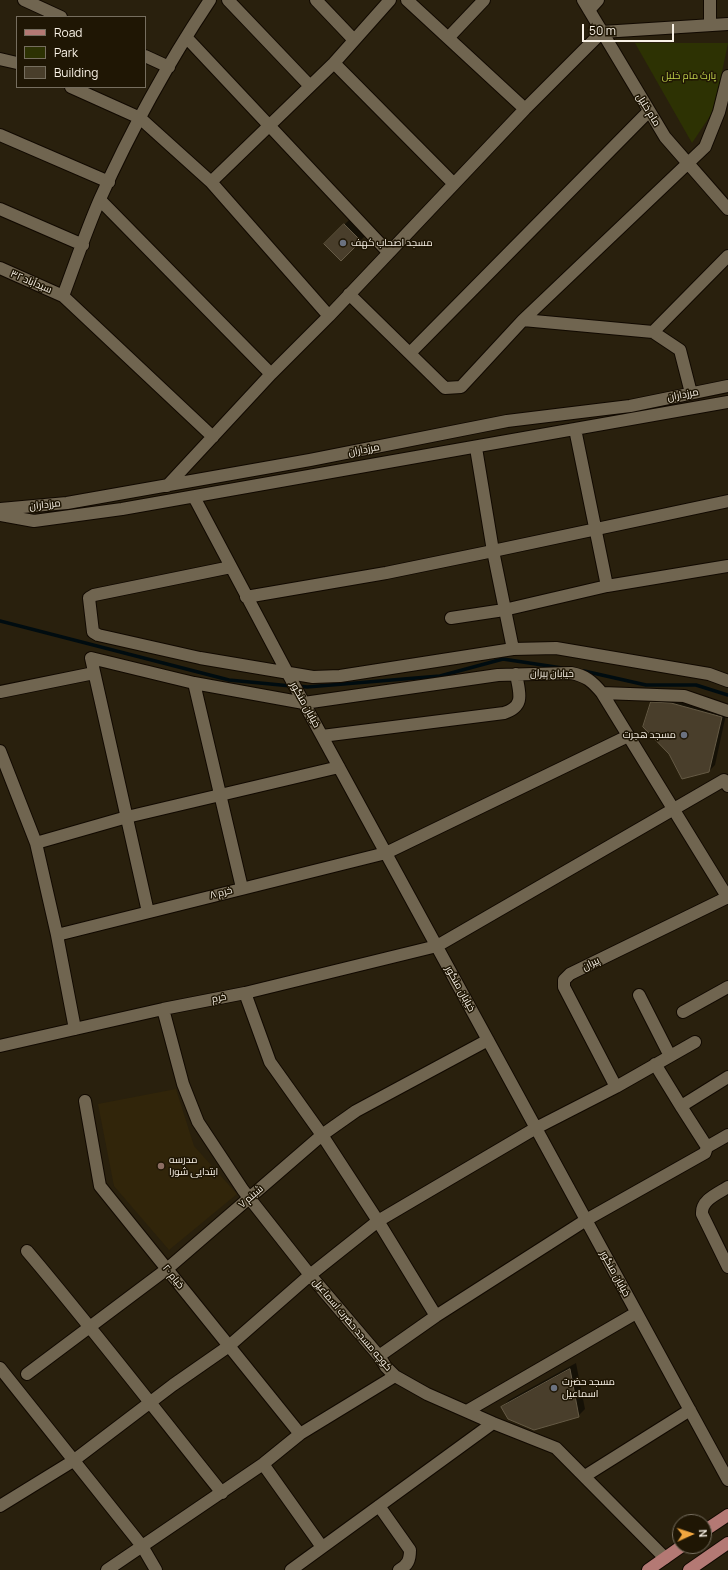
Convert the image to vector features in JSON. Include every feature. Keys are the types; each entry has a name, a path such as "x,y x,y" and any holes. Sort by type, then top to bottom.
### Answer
{"main road":[{"path":"712,1526 728,1515"},
{"path":"689,1570 728,1543"},
{"path":"648,1570 672,1553"}],"street":[{"path":"24,0 59,16"},
{"path":"63,296 100,200 140,118 186,36 210,0"},
{"path":"228,0 310,86"},
{"path":"316,0 354,40"},
{"path":"210,182 334,63 390,0"},
{"path":"407,0 525,109"},
{"path":"448,38 484,0"},
{"path":"586,5 598,0"},
{"path":"710,0 710,25"},
{"name":"مام خلیل","path":"586,5 665,137 728,209"},
{"path":"167,486 270,374 329,316 525,109 602,32 728,24"},
{"path":"186,36 388,252"},
{"path":"146,56 169,67"},
{"path":"0,59 16,63"},
{"path":"334,63 454,184"},
{"path":"349,294 445,388 461,387 523,320 689,164 705,147 719,112 728,76"},
{"path":"72,88 140,118 210,182 329,316"},
{"path":"410,353 649,111"},
{"path":"0,136 109,182"},
{"path":"100,200 270,374"},
{"path":"0,209 83,245"},
{"path":"653,332 728,256"},
{"name":"سیدآباد ۳۲","path":"0,268 63,296 213,437"},
{"path":"523,320 653,332 680,350 691,393"},
{"name":"مرزداران","path":"0,509 67,503 310,460 507,421 630,406 728,386"},
{"name":"مرزداران","path":"0,515 34,521 122,509 476,448 728,402"},
{"path":"575,429 607,586"},
{"path":"476,448 493,552 513,649"},
{"name":"خیابان منگور","path":"194,497 246,597 728,1480"},
{"path":"246,597 386,573 493,552 595,528 728,501"},
{"path":"451,618 504,610 607,586 728,566"},
{"path":"231,567 94,595 89,598 93,632 98,635 200,658 313,677 340,676 533,647 572,649 634,663 709,674 728,680"},
{"name":"خیابان پیران","path":"94,673 91,658 194,683 304,703 516,674 571,673 582,675 589,678 602,693 728,898"},
{"path":"0,692 94,673 148,912"},
{"path":"322,736 504,713 513,710 518,704 519,696 516,674"},
{"path":"194,683 242,888"},
{"path":"602,693 684,696 728,711"},
{"name":"خرم ۸","path":"57,935 386,853 628,736"},
{"path":"0,751 3,769 36,843 57,935 75,1029"},
{"path":"36,843 127,817 339,767"},
{"name":"خرم","path":"0,1046 245,992 437,946 724,780 728,786"},
{"name":"پیران","path":"616,1087 564,987 564,980 570,974 728,898"},
{"path":"683,1012 728,986"},
{"path":"245,992 270,1062 322,1135 378,1221 436,1316"},
{"path":"639,995 670,1056"},
{"name":"کوچه مسجد حضرت اسماعیل","path":"163,1009 184,1084 198,1122 243,1190 310,1275 379,1356 386,1367 395,1376 427,1394 493,1423 556,1448 665,1558"},
{"name":"شبنم ۷","path":"27,1374 167,1269 322,1135 356,1111 488,1040"},
{"path":"0,1506 73,1460 228,1346 310,1275 378,1221 536,1128 616,1087 695,1042"},
{"path":"655,1064 707,1147"},
{"path":"682,1108 683,1105 728,1076"},
{"name":"خیام ۲۰","path":"85,1101 100,1186 300,1434"},
{"path":"379,1356 436,1316 586,1220 705,1153 707,1147 728,1136"},
{"path":"728,1187 703,1203 701,1208 702,1214 728,1267"},
{"path":"27,1252 90,1326 149,1403 222,1493"},
{"path":"468,1411 636,1313"},
{"path":"0,1368 142,1546 156,1570"},
{"path":"107,1570 222,1493 263,1464 300,1434 395,1376"},
{"path":"585,1476 690,1410"},
{"path":"291,1570 493,1423"},
{"path":"263,1464 322,1547"},
{"path":"379,1506 410,1550 410,1558 407,1565 400,1570"}],"shaded area":[{"name":"مدرسه ابتدایی شورا","path":"176,1089 194,1146 237,1194 169,1250 114,1186 98,1104"}],"green space":[{"name":"پارک مام خلیل","path":"635,43 728,43 714,110 692,143"}],"building":[{"name":"مسجد اصحاب کهف","path":"344,224 361,241 341,261 324,244"},
{"name":"مسجد هجرت","path":"651,702 671,703 722,717 709,772 682,779 669,754 643,727"},
{"name":"مسجد حضرت اسماعیل","path":"570,1369 579,1417 534,1430 508,1419 501,1407"}],"waterway":[{"path":"0,621 229,680 291,686"},
{"path":"298,686 307,687 440,676 503,659 562,668"},
{"path":"584,671 646,685 696,685 728,695"}],"place":[{"name":"مسجد اصحاب کهف","path":"343,243"},
{"name":"مسجد هجرت","path":"684,735"},
{"name":"مدرسه ابتدایی شورا","path":"161,1166"},
{"name":"مسجد حضرت اسماعیل","path":"554,1388"}]}
